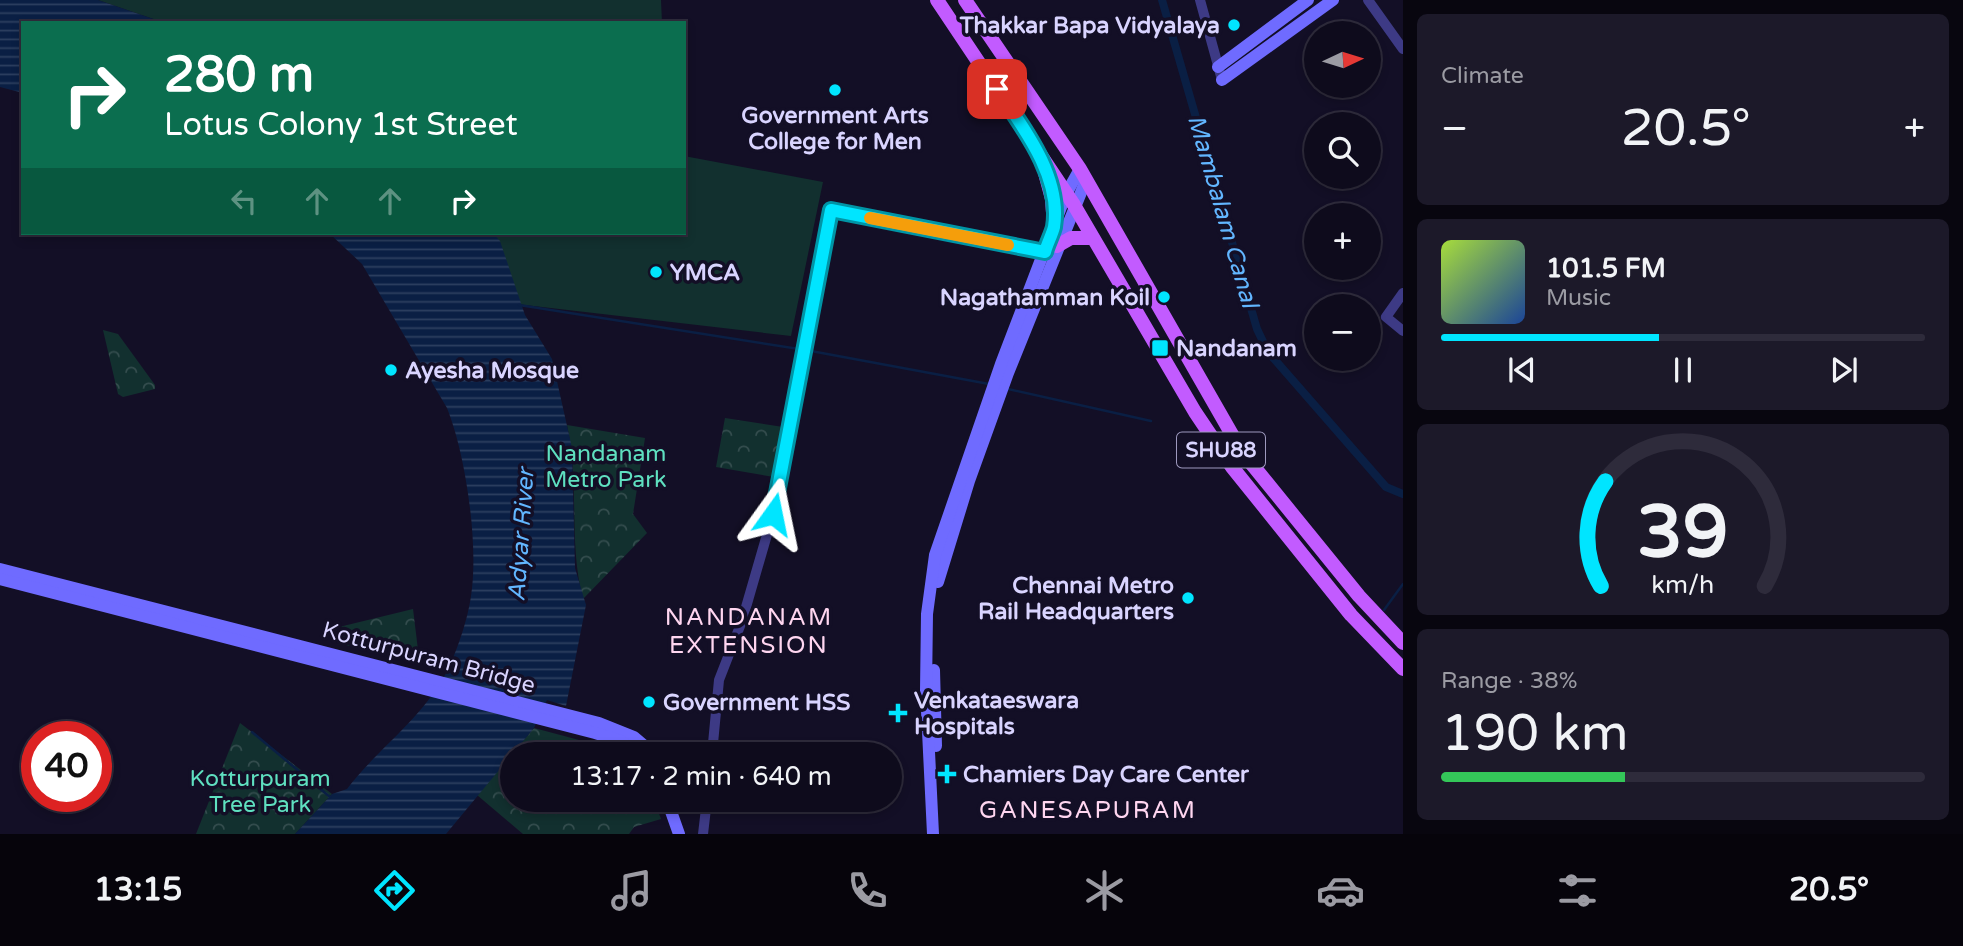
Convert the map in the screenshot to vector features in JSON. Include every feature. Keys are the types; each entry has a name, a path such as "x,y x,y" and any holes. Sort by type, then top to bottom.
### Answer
{"main road":[{"name":"SHU88","path":"937,0 1070,200 1195,412 1228,461 1354,619 1403,669"},
{"name":"SHU88","path":"965,0 1083,174 1242,452 1368,605 1403,643"},
{"path":"1218,67 1308,0"},
{"path":"1222,80 1326,2"},
{"path":"933,834 926,677 927,614 935,555 1001,364 1051,249 1054,226 1050,186 1038,153"},
{"path":"1054,226 1083,174"},
{"path":"941,834 934,665 938,583 969,481 1070,200"},
{"path":"1051,249 1071,238 1092,238"},
{"path":"0,569 263,639"},
{"path":"0,579 263,639"},
{"path":"1354,619 1368,605"},
{"name":"Kotturpuram Bridge","path":"263,639 582,724"},
{"path":"582,724 623,742"},
{"path":"582,724 625,732 638,742"},
{"path":"671,812 679,834"},
{"path":"679,812 686,834"}],"street":[{"path":"1200,0 1222,80"},
{"path":"1368,0 1403,49"},
{"path":"713,742 719,680 742,621 773,514 831,210 1051,249"},
{"path":"1403,293 1386,317 1403,331"},
{"path":"703,834 706,812"}],"green space":[{"path":"98,0 661,0 662,21 159,21"},
{"name":"YMCA","path":"686,156 823,182 791,336 516,304 493,235 686,235"},
{"path":"103,330 118,334 155,385 155,389 123,397 118,394"},
{"path":"725,418 783,427 774,477 716,467"},
{"name":"Nandanam Metro Park","path":"567,425 645,438 633,514 647,533 583,599 576,556 573,468"},
{"path":"413,609 418,650 339,645 335,628"},
{"name":"Kotturpuram Tree Park","path":"240,723 332,794 295,834 196,834"},
{"path":"534,728 586,742 522,742"},
{"path":"500,768 500,812 658,812 661,819 634,827 629,834 523,834 477,795"}],"water":[{"path":"0,0 98,0 159,21 21,21 21,92 0,87"},
{"name":"Adyar River","path":"331,235 495,235 500,241 525,315 552,359 572,448 575,568 586,605 566,706 547,700 534,728 522,742 500,742 500,769 446,834 295,834 332,794 347,789 428,701 452,659 462,633 470,605 473,575 472,527 460,450 447,408 362,264"}],"waterway":[{"name":"Mambalam Canal","path":"1162,0 1257,329 1268,352 1386,487 1403,494"},
{"path":"519,305 799,349"},
{"path":"811,351 989,384"},
{"path":"1008,389 1151,421"},
{"path":"1384,610 1403,584"},
{"path":"252,732 330,797"}],"slow traffic":[{"path":"870,218 1008,245"}],"place":[{"name":"Thakkar Bapa Vidyalaya","path":"1234,25"},
{"name":"Government Arts College for Men","path":"835,90"},
{"name":"YMCA","path":"656,272"},
{"name":"Nagathamman Koil","path":"1164,297"},
{"name":"Nandanam","path":"1160,348"},
{"name":"Ayesha Mosque","path":"391,370"},
{"name":"Chennai Metro Rail Headquarters","path":"1188,598"},
{"name":"Government HSS","path":"649,702"},
{"name":"Venkataeswara Hospitals","path":"898,713"},
{"name":"Chamiers Day Care Center","path":"947,774"}],"district":[{"name":"NANDANAM EXTENSION","path":"749,631"},
{"name":"GANESAPURAM","path":"1088,810"}],"route":[{"path":"773,514 831,210 1045,252 1054,226 1050,186 1038,153 997,89"}]}
